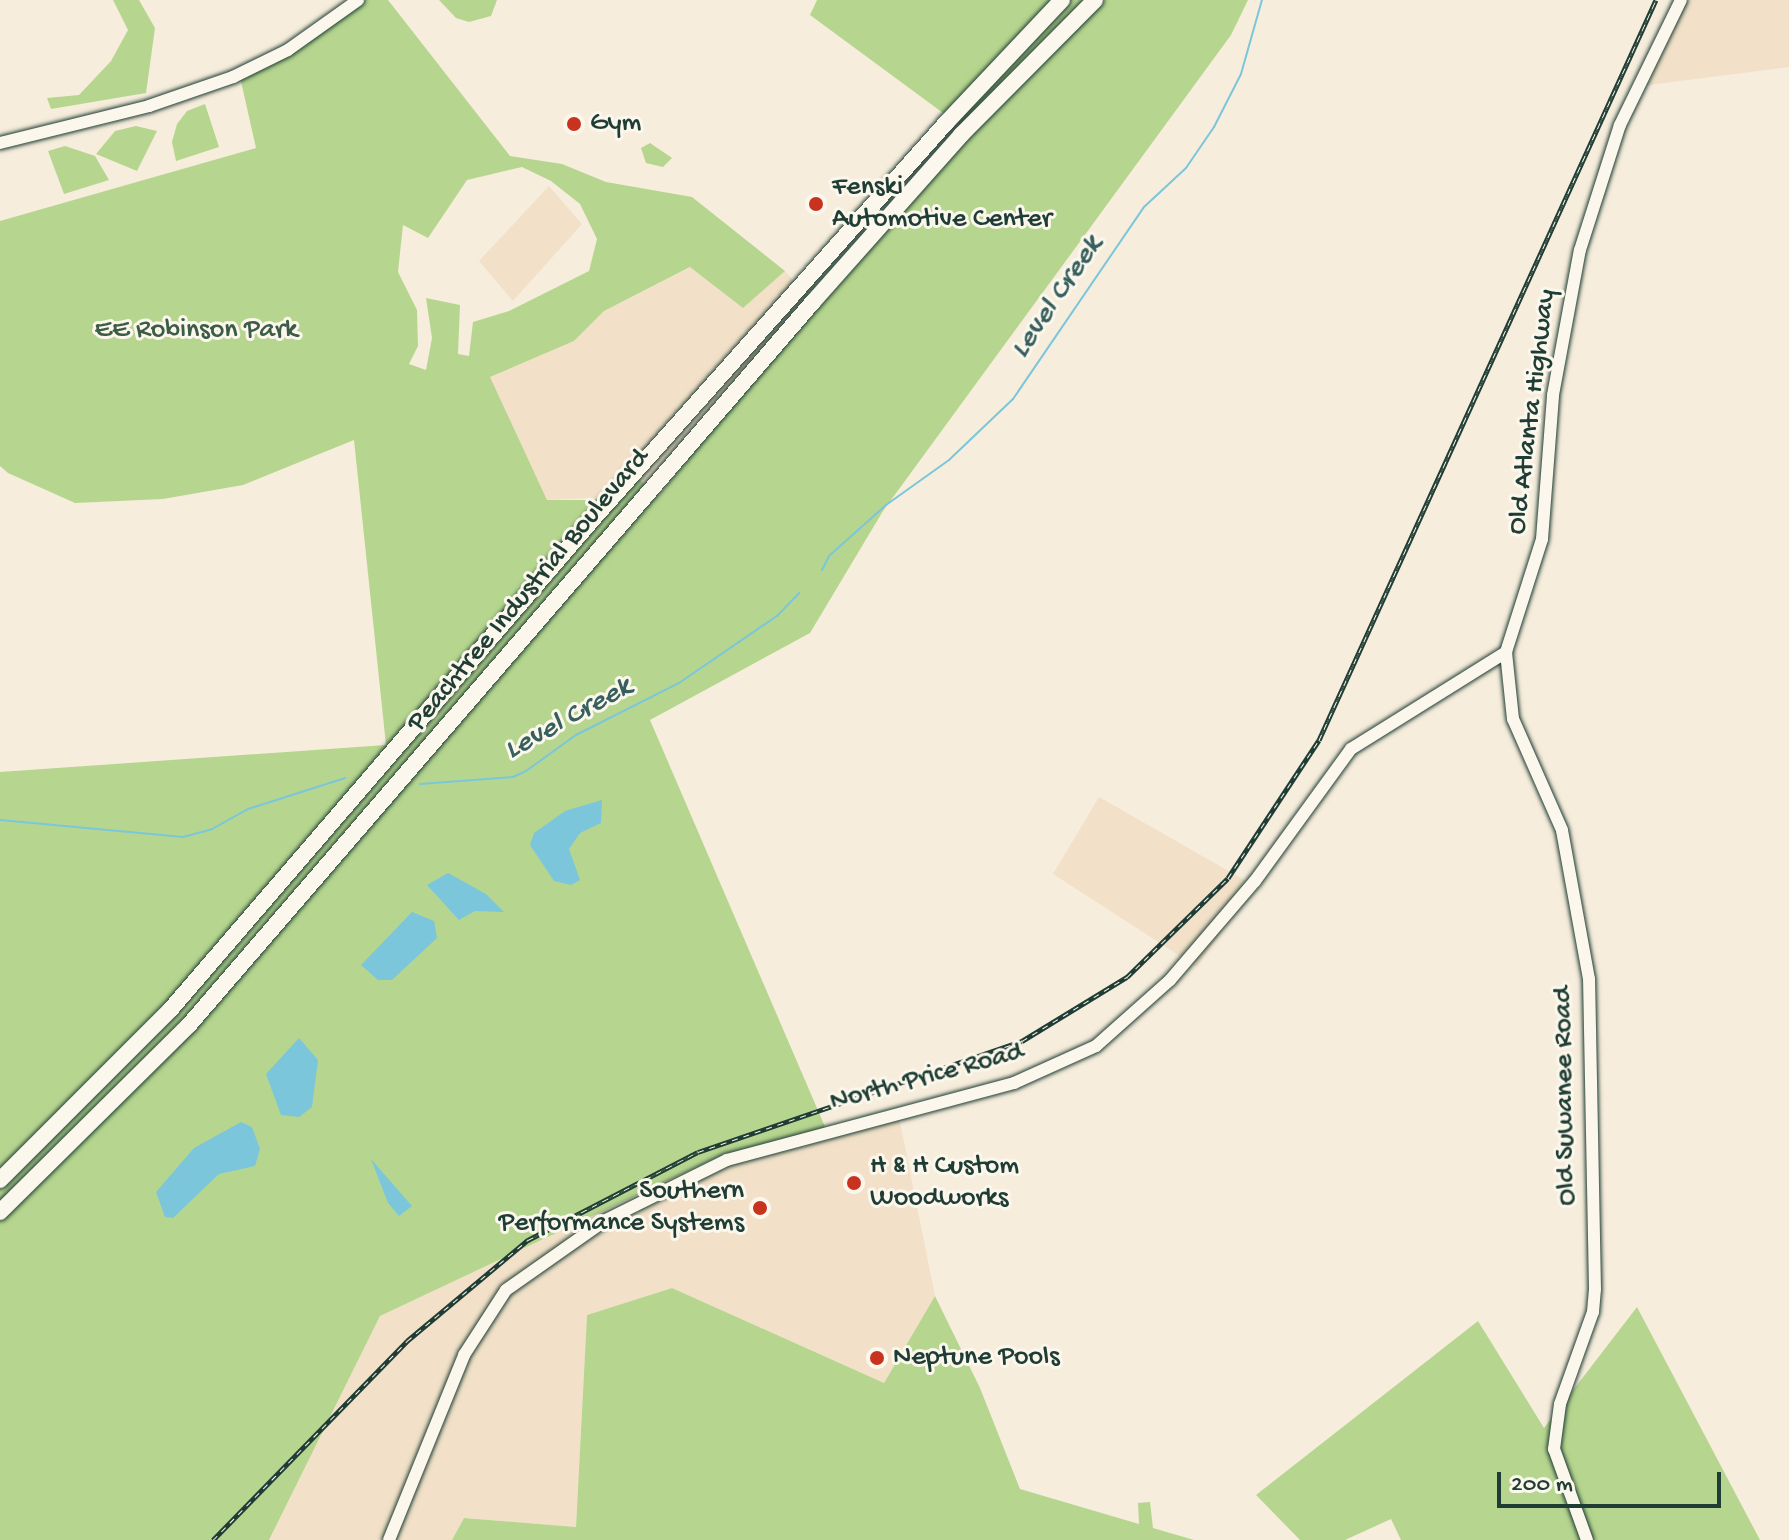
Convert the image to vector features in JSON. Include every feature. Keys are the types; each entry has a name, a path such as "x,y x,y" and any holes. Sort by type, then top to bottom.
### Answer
{"highway":[{"name":"Peachtree Industrial Boulevard","path":"0,1180 171,1009 593,519 1062,0"},
{"name":"Peachtree Industrial Boulevard","path":"0,1212 189,1025 822,291 961,135 1095,0"}],"street":[{"path":"0,143 149,106 233,77 288,50 358,0"},
{"name":"Old Atlanta Highway","path":"1506,652 1542,539 1553,395 1580,250 1620,125 1680,0"},
{"name":"North Price Road","path":"389,1540 457,1368 506,1290 604,1221 727,1160 1014,1083 1096,1046 1170,980 1255,881 1351,749 1506,652"},
{"name":"Old Suwanee Road","path":"1506,652 1513,719 1562,830 1589,979 1595,1289 1554,1437 1587,1540"}],"shaded area":[{"path":"1684,0 1789,0 1789,67 1641,86"},
{"path":"549,186 582,224 513,301 479,261"},
{"path":"691,267 743,307 785,271 814,304 659,495 547,500 489,377 574,341 604,311"},
{"path":"1099,797 1253,885 1197,967 1053,874"},
{"path":"899,1117 935,1296 884,1383 672,1288 587,1315 576,1527 464,1518 452,1540 269,1540 380,1316 724,1154"}],"green space":[{"path":"113,0 139,0 155,28 146,93 51,109 47,98 79,95 111,61 128,30"},
{"name":"EE Robinson Park","path":"357,0 388,0 510,156 562,164 606,182 692,197 785,271 743,308 690,267 604,311 574,341 490,377 547,500 595,500 624,468 659,495 874,231 973,135 810,15 817,0 1248,0 1231,35 883,511 810,633 650,720 826,1129 724,1154 380,1316 269,1540 0,1540 0,772 386,745 354,440 243,485 163,499 75,503 8,473 0,466 0,221 256,148 238,68 303,43","holes":["522,167 551,181 580,204 597,239 589,271 509,311 473,322 469,356 458,354 460,305 426,298 432,338 426,370 409,364 418,346 417,310 398,272 403,225 428,238 467,180"]},
{"path":"439,0 497,0 491,16 469,22 456,18"},
{"path":"205,104 219,147 176,161 172,142 177,124 187,111"},
{"path":"136,126 157,131 137,171 96,154 115,131"},
{"path":"650,143 672,158 663,167 646,163 641,148"},
{"path":"65,146 95,156 109,180 64,194 48,151"},
{"path":"672,1288 884,1383 935,1296 980,1388 1020,1489 1139,1524 1138,1503 1150,1502 1153,1528 1194,1540 452,1540 464,1518 576,1527 587,1315"},
{"path":"1637,1307 1760,1540 1401,1540 1391,1519 1345,1540 1300,1540 1256,1495 1478,1321 1544,1428"}],"water":[{"path":"602,800 601,823 580,833 569,849 580,880 571,885 554,881 530,845 534,833 565,811"},
{"path":"448,873 486,894 504,912 475,911 459,920 427,885"},
{"path":"412,912 434,921 437,938 392,980 378,980 361,965"},
{"path":"299,1038 318,1060 312,1107 299,1117 281,1115 266,1074"},
{"path":"241,1122 252,1127 260,1149 255,1166 219,1174 173,1218 165,1217 156,1192 194,1148"},
{"path":"371,1159 412,1206 399,1216 388,1203"}],"waterway":[{"name":"Level Creek","path":"822,570 829,556 886,505 949,460 1013,399 1144,207 1186,168 1214,127 1241,74 1262,0"},
{"name":"Level Creek","path":"420,784 513,777 526,771 576,735 679,683 777,616 799,593"},
{"name":"Level Creek","path":"0,820 183,837 212,829 248,809 345,778"}],"railway":[{"path":"213,1540 407,1341 528,1240 698,1152 1022,1041 1127,977 1228,878 1319,740 1656,0"}],"place":[{"name":"Gym","path":"574,124"},
{"name":"Fenski Automotive Center","path":"816,204"},
{"name":"H & H Custom Woodworks","path":"854,1183"},
{"name":"Southern Performance Systems","path":"760,1208"},
{"name":"Neptune Pools","path":"877,1358"}]}
